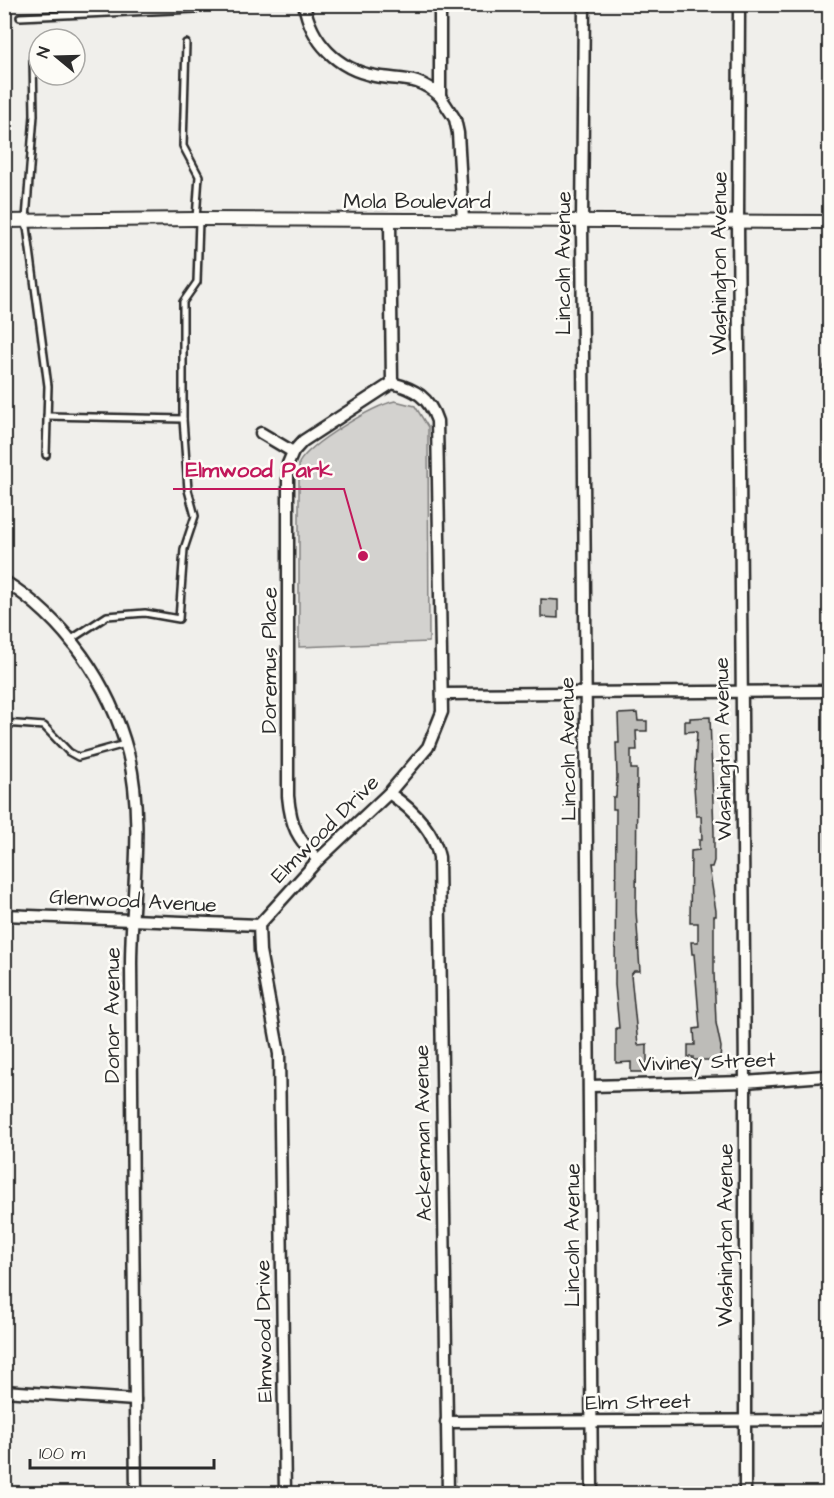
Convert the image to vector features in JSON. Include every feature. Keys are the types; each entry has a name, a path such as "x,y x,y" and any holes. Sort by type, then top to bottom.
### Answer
{"street":[{"path":"304,4 311,30 321,45 348,68 378,77 416,80 440,96 452,113 458,133 463,220"},
{"path":"440,4 440,96"},
{"name":"Lincoln Avenue","path":"584,4 582,222 591,1086 592,1494"},
{"name":"Washington Avenue","path":"739,4 738,222 745,1082 745,1494"},
{"name":"Mola Boulevard","path":"4,221 198,219 390,222 463,220 830,222"},
{"path":"261,433 293,452 303,441 392,383 390,222"},
{"name":"Elmwood Drive","path":"285,1494 279,1054 260,951 259,925 318,860 389,793 428,747 442,712 437,421 432,406 414,389 392,383"},
{"name":"Doremus Place","path":"293,452 288,464 288,796 290,820 296,834 318,860"},
{"name":"Donor Avenue","path":"4,581 34,604 70,640 106,695 125,744 136,808 131,920 136,1494"},
{"path":"442,694 830,691"},
{"name":"Ackerman Avenue","path":"389,793 426,827 436,840 439,857 448,1494"},
{"name":"Glenwood Avenue","path":"4,915 259,925"},
{"name":"Viviney Street","path":"591,1086 745,1082 825,1076"},
{"path":"4,1391 135,1400"},
{"name":"Elm Street","path":"446,1422 592,1423 819,1420 830,1417"}],"lane":[{"path":"20,17 144,14 196,9 199,4"},
{"path":"70,640 106,616 144,613 179,619 184,549 195,516 188,490 183,419 183,302 197,282 199,176 183,146 186,43"},
{"path":"34,87 34,115 26,219 48,386 46,455"},
{"path":"47,416 183,419"},
{"path":"4,723 44,726 69,752 78,757 125,744"}],"shaded area":[{"path":"829,114 829,188 822,175"},
{"path":"829,356 830,1416 823,368"},
{"path":"395,401 415,406 428,427 429,642 299,647 299,463 305,455 343,426 372,410"}],"building":[{"path":"541,599 558,600 558,618 541,617"},
{"path":"637,713 638,721 647,721 647,731 636,731 637,750 631,750 631,769 637,769 636,911 640,971 634,971 631,975 638,1045 647,1044 645,1072 631,1072 631,1062 616,1063 616,1028 619,1028 615,985 616,809 613,809 613,797 616,797 616,743 619,743 618,714"},
{"path":"710,717 714,861 712,867 709,867 716,911 716,916 714,916 714,973 716,1023 721,1047 720,1060 693,1060 693,1057 688,1057 688,1045 695,1045 694,1029 700,1028 691,942 698,942 698,923 690,923 691,851 699,850 699,840 702,840 701,816 696,816 694,786 697,731 685,732 685,721 690,721 690,718"}],"place":[{"name":"Elmwood Park","path":"363,556"}]}
